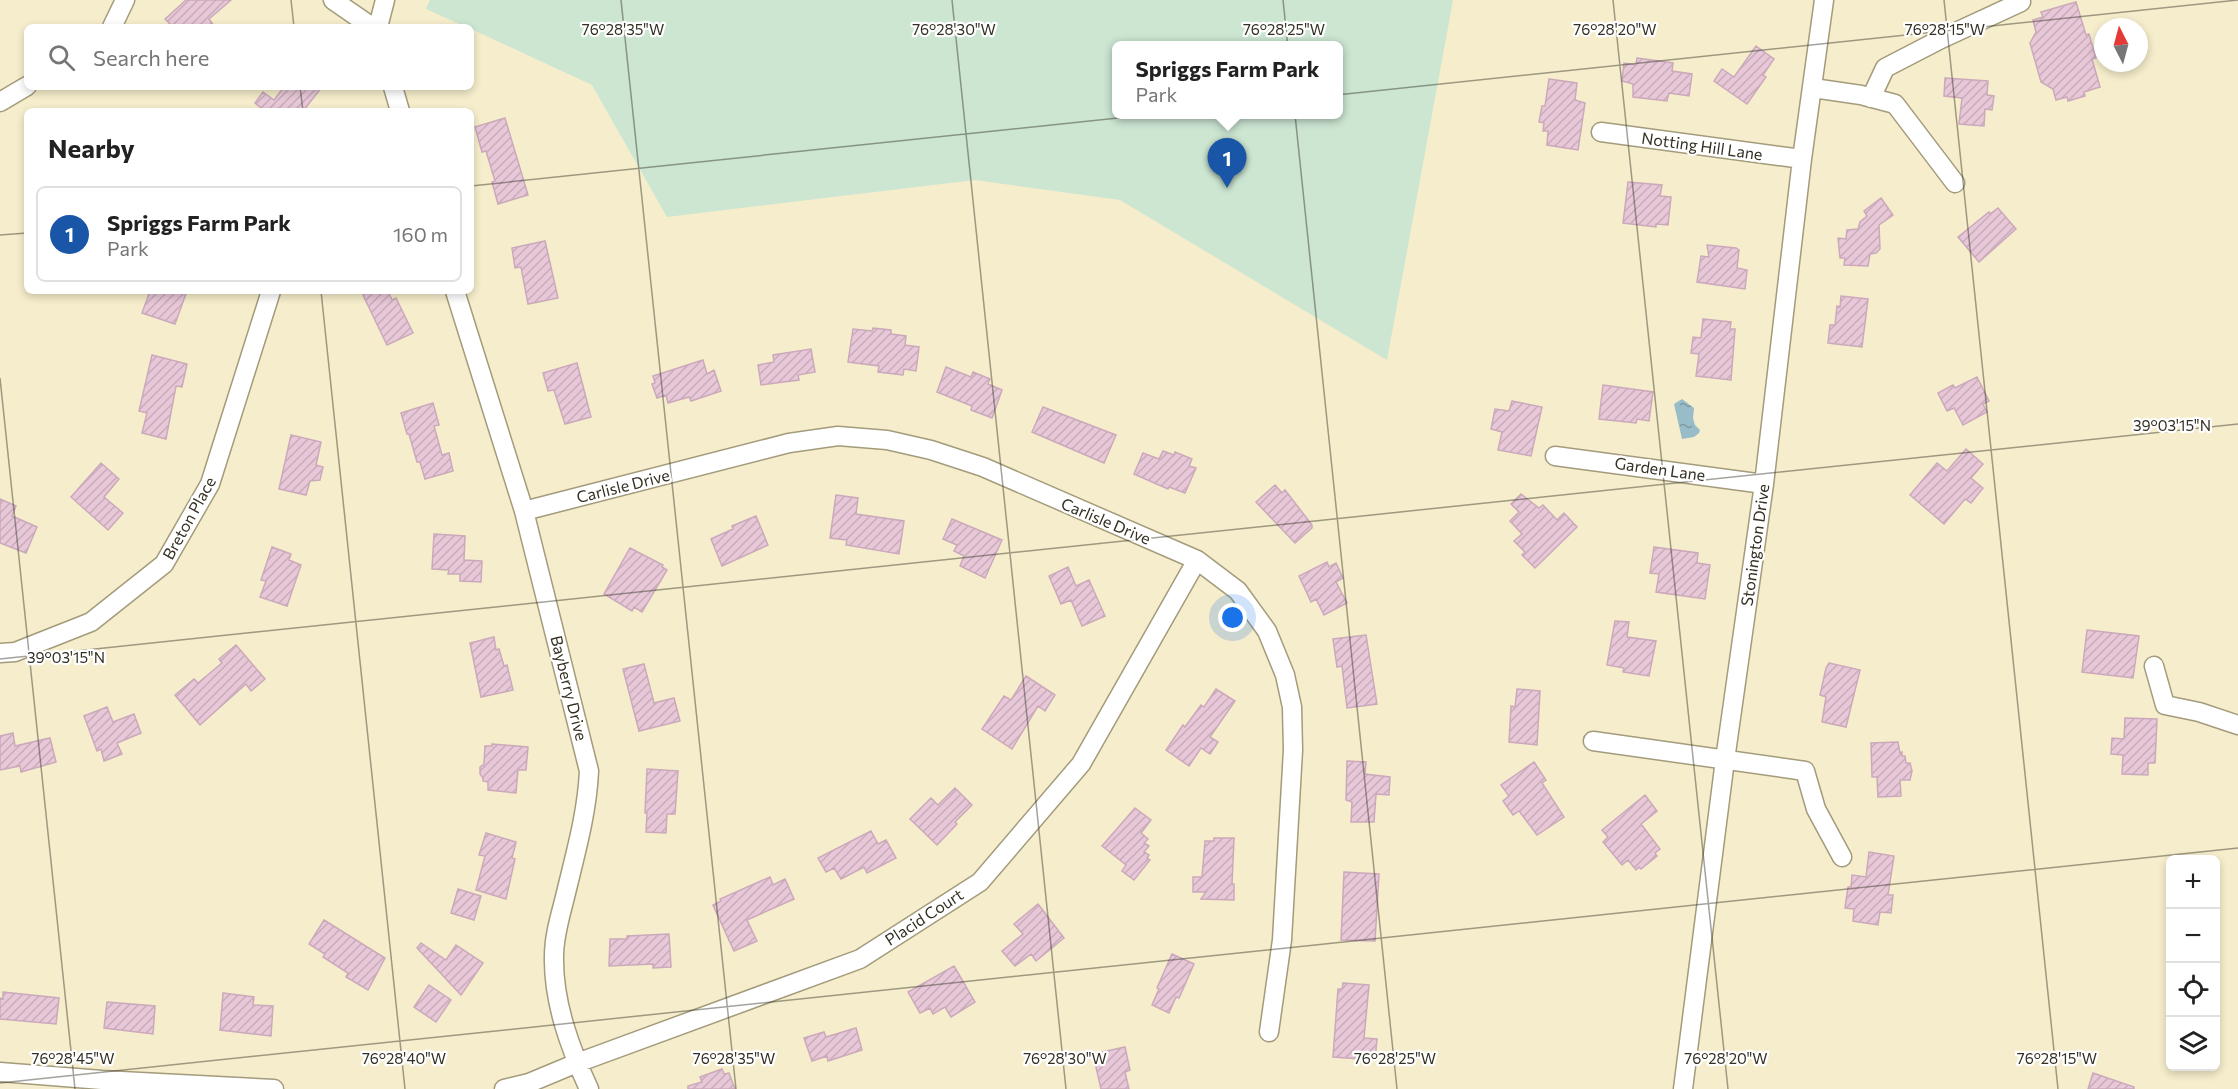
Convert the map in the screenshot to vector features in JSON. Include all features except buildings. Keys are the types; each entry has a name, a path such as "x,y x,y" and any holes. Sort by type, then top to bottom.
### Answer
{"street":[{"path":"113,24 125,0"},
{"path":"333,0 368,24"},
{"path":"379,24 385,0"},
{"name":"Stonington Drive","path":"1683,1089 1725,760 1764,484 1802,159 1824,0"},
{"path":"1871,98 1885,68 2021,2"},
{"path":"0,102 24,88"},
{"path":"1813,88 1895,104 1955,183"},
{"path":"394,90 399,108"},
{"name":"Notting Hill Lane","path":"1601,132 1802,159"},
{"name":"Breton Place","path":"0,653 15,652 91,622 164,564 210,484 270,294"},
{"name":"Bayberry Drive","path":"456,294 524,511 589,771 588,801 556,934 554,957 560,1005 577,1063 589,1089"},
{"name":"Carlisle Drive","path":"524,511 789,443 838,436 887,440 932,450 962,460 1197,560 1238,591 1266,630 1285,675 1292,707 1293,750 1282,940 1269,1032"},
{"name":"Garden Lane","path":"1555,456 1764,484"},
{"name":"Placid Court","path":"504,1089 529,1083 577,1063 860,959 980,882 1081,764 1197,560"},
{"path":"2154,666 2165,705 2199,712 2238,725"},
{"path":"1593,741 1805,771 1816,809 1842,857"},
{"path":"0,1072 103,1084 274,1089"}],"green space":[{"path":"430,0 1453,0 1387,360 1120,200 975,180 667,217 592,85 474,30 474,24 459,24 426,9"}],"water":[{"path":"1682,399 1694,408 1693,418 1700,430 1694,437 1682,439 1674,404"}],"place":[{"name":"Spriggs Farm Park","path":"1227,188"}]}
